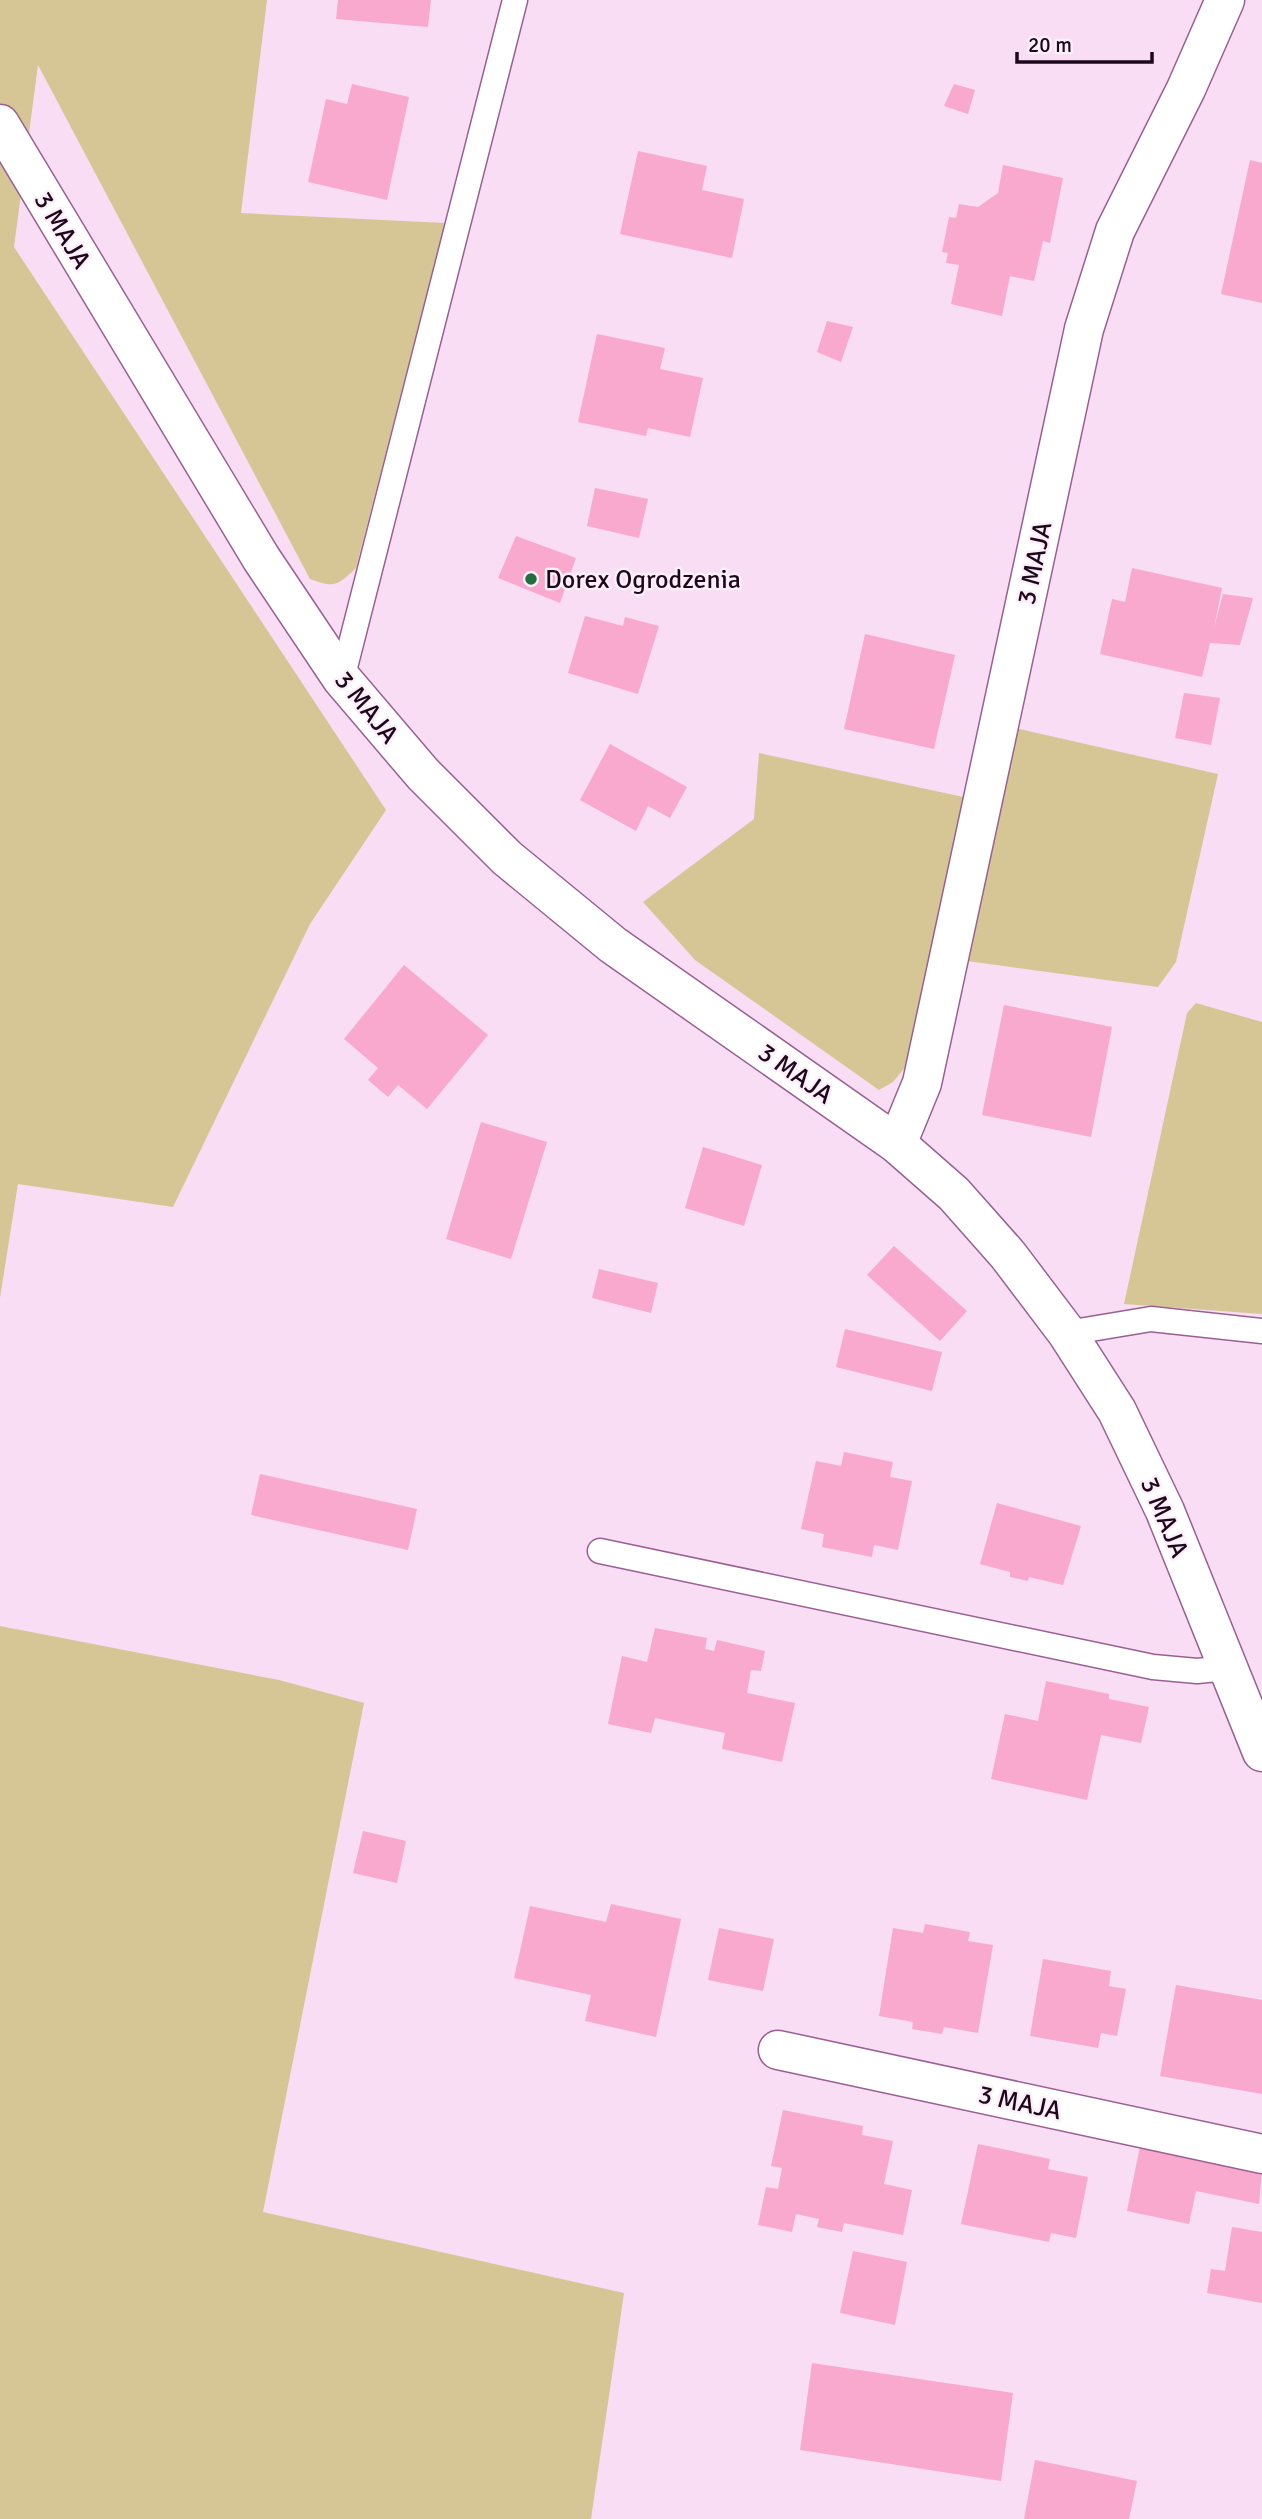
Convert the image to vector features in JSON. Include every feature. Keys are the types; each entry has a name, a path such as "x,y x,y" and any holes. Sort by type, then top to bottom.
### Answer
{"street":[{"name":"3 MAJA","path":"897,1144 922,1083 1084,329 1115,231 1186,89 1226,0"},
{"name":"3 MAJA","path":"0,124 261,558 342,679 423,774 507,858 613,945 897,1144 954,1194 1008,1255 1067,1333 1117,1411 1164,1511 1262,1752"},
{"name":"3 MAJA","path":"778,2050 1262,2154"}],"lane":[{"path":"342,679 516,0"},
{"path":"1067,1333 1151,1320 1262,1331"},
{"path":"600,1551 1153,1667 1197,1671 1228,1668"}],"shaded area":[{"path":"0,0 267,0 241,213 445,223 356,568 335,584 310,579 38,65 14,247 386,810 310,924 173,1207 18,1184 0,1298"},
{"path":"1011,727 1218,774 1176,962 1158,987 967,961"},
{"path":"759,753 968,798 908,1064 893,1082 879,1090 695,960 643,902 754,819"},
{"path":"1196,1003 1262,1022 1262,1314 1124,1304 1187,1013"},
{"path":"0,1626 279,1680 364,1703 263,2212 624,2293 591,2519 0,2519"}],"building":[{"path":"338,0 431,0 428,27 336,19"},
{"path":"352,84 409,97 387,200 308,182 326,99 347,104"},
{"path":"954,84 975,90 968,114 944,106"},
{"path":"638,151 707,166 702,190 744,199 732,258 620,234"},
{"path":"1250,160 1262,163 1262,303 1221,294"},
{"path":"1003,165 1063,178 1050,243 1043,241 1034,281 1010,276 1002,316 951,304 959,265 946,263 948,253 942,252 949,217 956,218 959,204 978,207 998,193"},
{"path":"827,321 853,327 841,362 817,352"},
{"path":"597,334 665,348 660,369 703,378 690,437 648,428 646,436 578,422"},
{"path":"595,488 648,499 639,538 587,526"},
{"path":"516,536 576,558 560,603 498,578"},
{"path":"1132,568 1222,588 1214,628 1223,594 1253,598 1240,645 1210,643 1202,677 1100,654 1112,599 1125,602"},
{"path":"585,616 623,626 625,617 659,626 638,694 568,673"},
{"path":"865,634 955,655 934,749 844,729"},
{"path":"1184,693 1220,698 1211,745 1175,738"},
{"path":"610,744 687,787 670,818 648,806 636,831 580,800"},
{"path":"404,965 488,1035 427,1109 398,1085 388,1097 368,1080 378,1068 344,1039"},
{"path":"1004,1005 1112,1027 1091,1137 982,1115"},
{"path":"481,1122 547,1142 511,1259 446,1239"},
{"path":"703,1147 762,1165 744,1226 685,1208"},
{"path":"894,1246 967,1311 940,1341 867,1275"},
{"path":"599,1269 658,1283 651,1313 592,1298"},
{"path":"845,1329 942,1352 932,1391 836,1367"},
{"path":"844,1452 893,1462 890,1477 912,1481 898,1550 874,1545 872,1557 822,1547 824,1534 801,1529 816,1461 841,1466"},
{"path":"260,1474 417,1509 408,1550 251,1515"},
{"path":"997,1503 1081,1526 1063,1585 1029,1577 1028,1581 1010,1577 1010,1572 980,1564"},
{"path":"655,1628 707,1638 705,1649 714,1651 717,1640 765,1651 761,1671 751,1670 747,1693 795,1703 782,1762 722,1749 725,1733 655,1718 651,1733 608,1724 622,1656 647,1662"},
{"path":"1046,1681 1109,1694 1109,1699 1149,1707 1141,1743 1101,1735 1087,1800 991,1779 1005,1714 1038,1721"},
{"path":"363,1831 406,1841 397,1883 353,1873"},
{"path":"611,1904 681,1919 656,2037 585,2021 591,1995 514,1978 530,1906 606,1922"},
{"path":"925,1924 970,1932 968,1941 993,1945 978,2033 944,2027 942,2034 912,2029 913,2022 879,2016 893,1928 923,1933"},
{"path":"719,1928 774,1939 763,1991 708,1980"},
{"path":"1043,1959 1111,1971 1109,1986 1126,1989 1117,2036 1101,2033 1098,2048 1030,2036"},
{"path":"1176,1985 1262,2000 1262,2094 1160,2076"},
{"path":"783,2110 863,2126 862,2135 893,2141 884,2184 912,2190 903,2235 844,2223 842,2232 817,2227 819,2219 796,2214 792,2232 758,2225 766,2187 778,2189 782,2168 771,2166"},
{"path":"978,2144 1050,2159 1048,2169 1088,2177 1076,2238 1051,2233 1049,2242 961,2224"},
{"path":"1140,2146 1262,2170 1259,2204 1196,2191 1189,2224 1127,2211"},
{"path":"1232,2227 1262,2232 1262,2303 1207,2293 1211,2269 1225,2271"},
{"path":"853,2251 907,2262 895,2325 840,2313"},
{"path":"812,2363 1013,2393 1001,2481 800,2450"},
{"path":"1035,2460 1137,2481 1129,2519 1024,2519"}],"place":[{"name":"Dorex Ogrodzenia","path":"531,579"}]}
